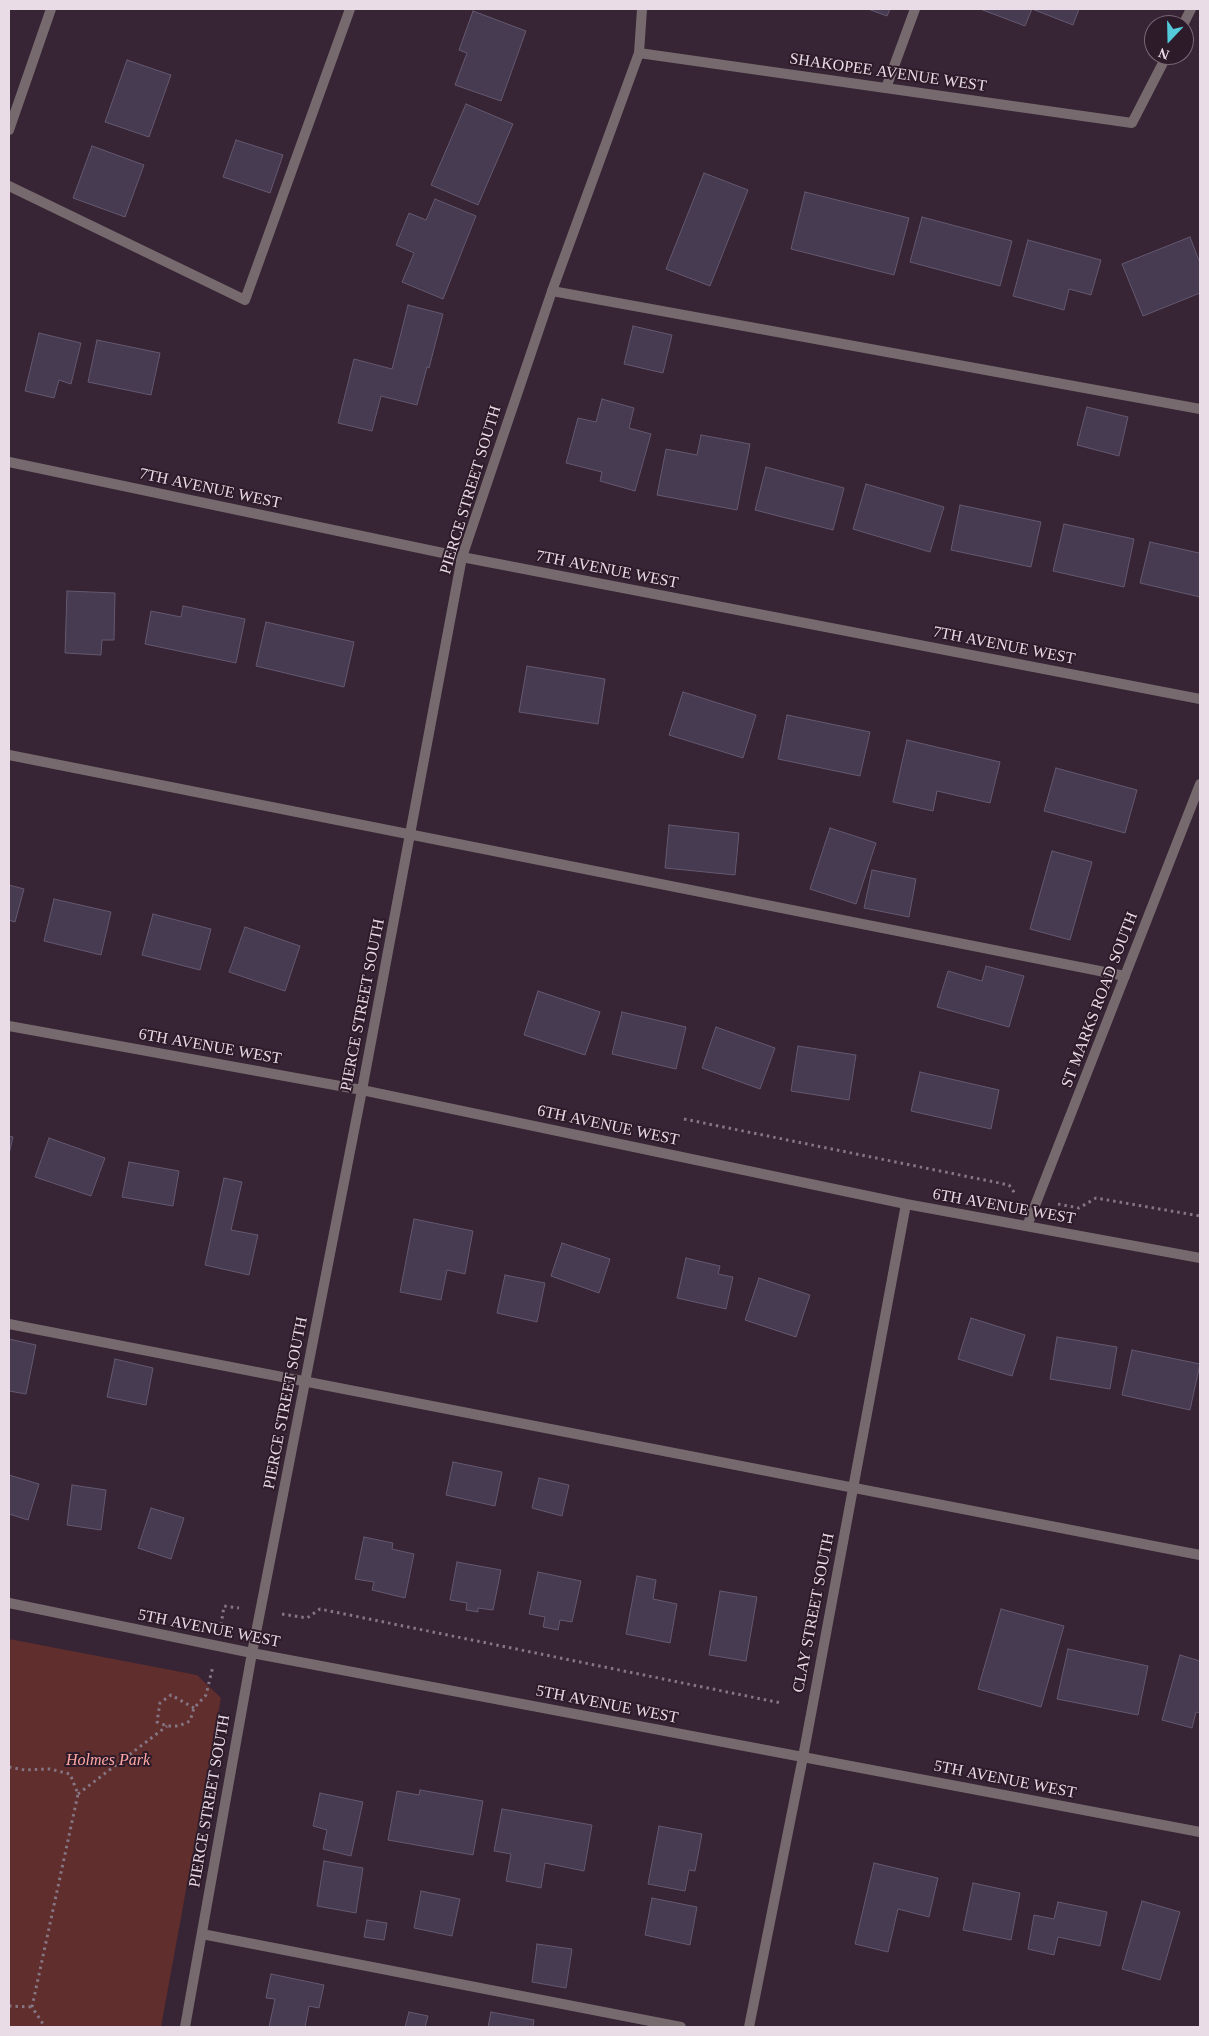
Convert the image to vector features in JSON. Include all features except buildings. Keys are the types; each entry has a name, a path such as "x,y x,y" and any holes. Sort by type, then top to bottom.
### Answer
{"street":[{"path":"9,130 51,9"},
{"path":"9,186 245,300 350,9"},
{"name":"PIERCE STREET SOUTH","path":"185,2027 260,1610 362,1090 462,557 552,292 639,53 642,9"},
{"path":"886,88 915,9"},
{"name":"SHAKOPEE AVENUE WEST","path":"639,53 1132,123 1163,65"},
{"path":"552,292 1200,409"},
{"name":"7TH AVENUE WEST","path":"9,462 462,557 1200,699"},
{"path":"9,754 1125,976"},
{"name":"ST MARKS ROAD SOUTH","path":"1027,1226 1200,784"},
{"name":"6TH AVENUE WEST","path":"9,1026 362,1090 906,1204 1200,1258"},
{"name":"CLAY STREET SOUTH","path":"749,2027 803,1757 906,1204"},
{"path":"9,1324 1200,1555"},
{"name":"5TH AVENUE WEST","path":"9,1604 252,1654 1200,1832"},
{"path":"202,1934 681,2027"}],"path":[{"path":"684,1119 1009,1185 1016,1196 1079,1208 1096,1198 1200,1216"},
{"path":"194,1708 171,1696 160,1703 157,1722 167,1726 179,1726 190,1721 194,1708 206,1695 218,1647 224,1606 307,1618 320,1609 781,1703"},
{"path":"78,1794 167,1726"},
{"path":"9,1767 25,1770 50,1768 70,1774 78,1794 32,2007 45,2027"},
{"path":"9,2006 32,2007"}],"green space":[{"name":"Holmes Park","path":"9,1639 197,1675 221,1698 161,2027 9,2027"}]}
